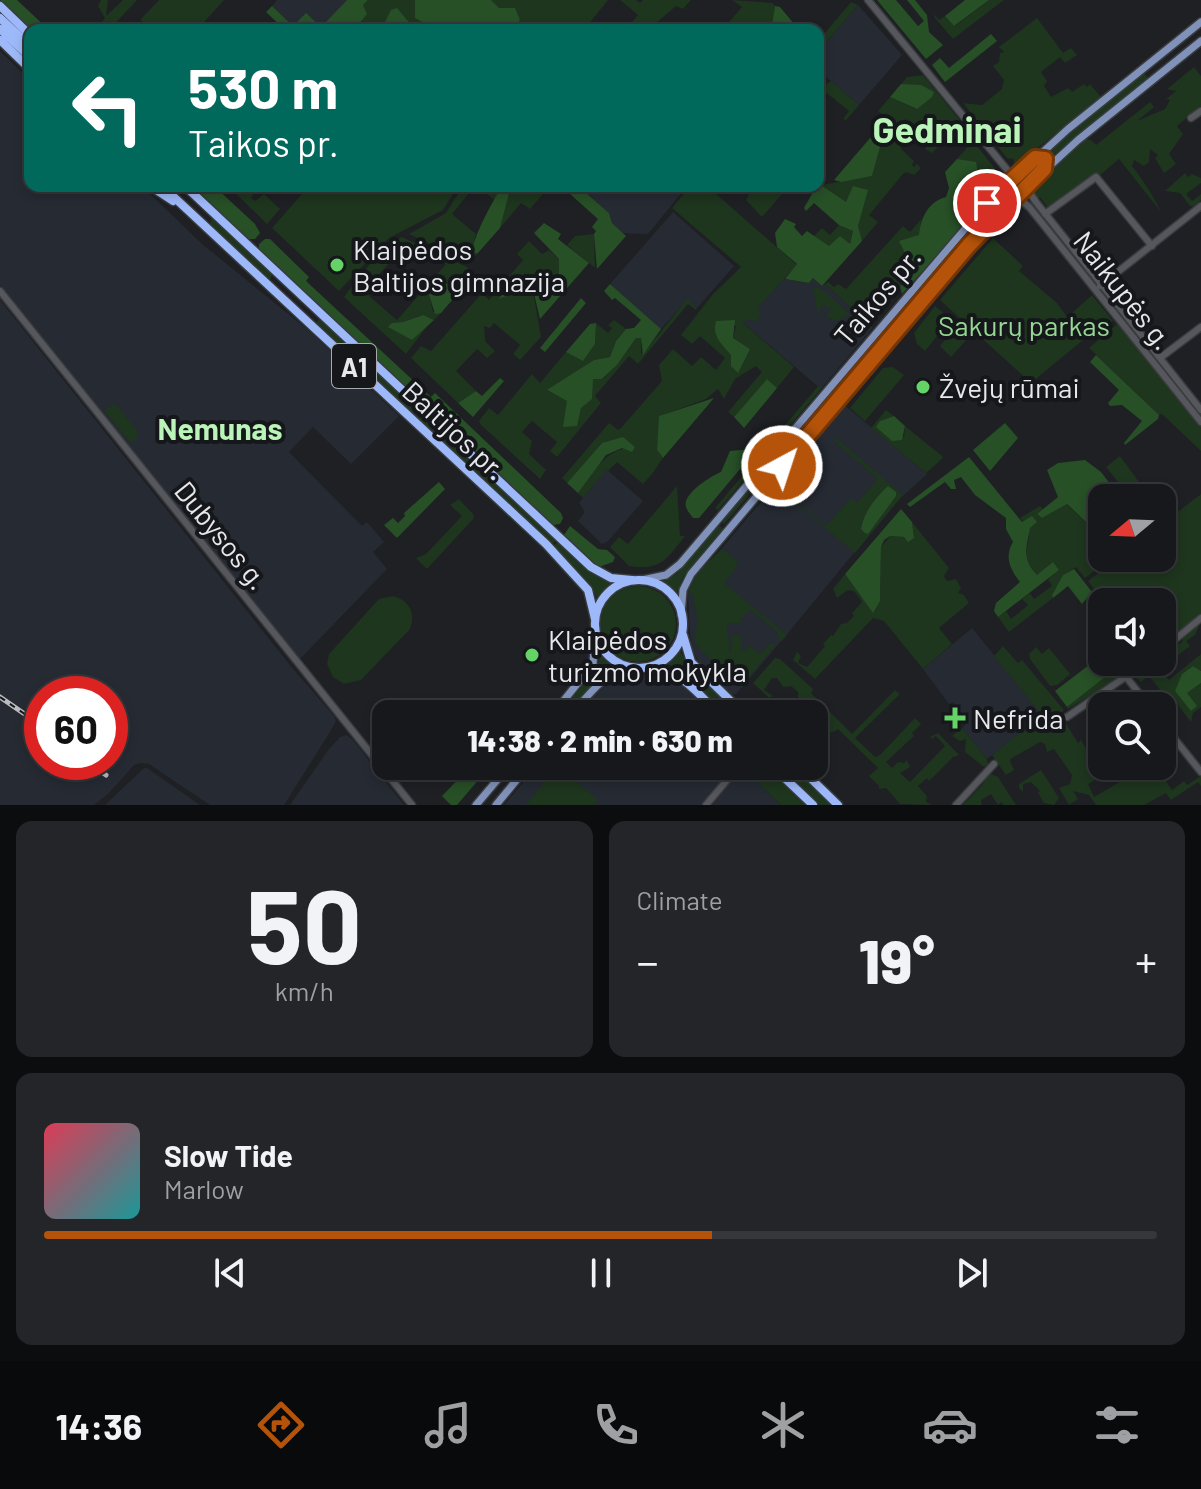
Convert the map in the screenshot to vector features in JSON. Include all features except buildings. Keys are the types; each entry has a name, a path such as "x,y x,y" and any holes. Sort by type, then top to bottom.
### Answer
{"highway":[{"path":"0,6 24,29"},
{"path":"0,18 24,40"},
{"path":"0,29 24,51"},
{"path":"0,40 24,63"},
{"path":"160,192 184,207"},
{"name":"Baltijos pr.","path":"168,192 546,544 588,590 595,619"},
{"name":"Baltijos pr.","path":"191,192 591,567 611,578 637,580"},
{"path":"204,225 207,218 217,217"},
{"path":"266,283 273,284 275,271"},
{"path":"595,619 598,608 609,592 637,580"},
{"name":"A1","path":"637,580 665,589 677,603 681,615"},
{"path":"681,615 684,644 691,662 730,700"},
{"name":"A1","path":"595,619 595,630"},
{"path":"644,667 667,658 677,644 682,628"},
{"path":"595,630 603,650 620,664 660,668 678,676 704,700"},
{"path":"787,780 813,805"},
{"path":"812,780 838,805"}],"main road":[{"name":"Taikos pr.","path":"637,580 666,575 680,564 987,203 1013,177 1201,22"},
{"name":"Taikos pr.","path":"681,615 683,590 691,574 997,214 1044,169 1201,41"},
{"path":"1035,158 1045,159 1044,169"},
{"path":"987,203 988,213 997,214"},
{"name":"A1","path":"564,700 593,664 595,630"},
{"path":"584,700 609,674 631,667"},
{"path":"476,805 497,780"},
{"path":"496,805 517,780"}],"street":[{"path":"868,0 1013,177"},
{"path":"1191,118 1201,111"},
{"name":"Naikupės g.","path":"1036,176 1030,193 1201,422"},
{"path":"1045,214 1096,177 1152,246"},
{"name":"Naikupės g.","path":"1005,207 1019,201 1030,208 1201,410"},
{"path":"1100,286 1201,206"},
{"name":"Dubysos g.","path":"0,291 412,805"},
{"path":"1157,360 1201,327"},
{"path":"1176,639 1201,618"},
{"path":"1067,717 1130,676"},
{"path":"1127,678 1138,692"},
{"path":"1176,741 1201,772"},
{"path":"956,805 994,764"},
{"path":"706,805 727,780"}],"shaded area":[{"path":"277,0 347,0 324,24 291,24 272,6"},
{"path":"858,5 902,55 859,105 824,75 824,45"},
{"path":"0,51 24,74 24,192 148,192 202,244 308,330 399,416 351,464 313,427 289,452 362,526 367,522 384,542 373,552 387,569 298,661 0,285"},
{"path":"585,192 682,192 648,234 623,233 612,223 609,213"},
{"path":"673,212 734,266 697,308 687,300 661,329 610,284"},
{"path":"813,278 822,286 825,284 873,327 821,389 743,323 782,279 809,283"},
{"path":"0,300 336,721 284,805 210,805 149,764 134,765 128,772 128,676 24,676 24,780 121,780 94,805 0,805"},
{"path":"841,402 927,474 895,503 788,633 732,695 699,662 691,648 690,585 699,570 712,560 838,411"},
{"path":"606,469 643,501 602,544 578,521 585,512 579,503"},
{"path":"972,628 1043,715 987,759 962,728 968,722 953,702 949,704 923,669"},
{"path":"623,675 672,677 697,700 590,700 614,678"},
{"path":"347,735 353,740 372,764 372,780 384,780 404,805 290,805 340,737"},
{"path":"147,768 200,805 105,805"},
{"path":"525,780 724,780 703,805 504,805"},
{"path":"732,780 755,780 781,805 712,805"}],"green space":[{"path":"0,0 17,0 43,24 24,24"},
{"path":"101,0 108,0 106,16 123,0 137,0 115,24 100,24 105,18 98,6"},
{"path":"159,0 224,0 202,24 146,24 140,20"},
{"path":"347,0 368,0 363,5 367,14 359,24 324,24"},
{"path":"368,0 415,0 427,24 360,24 363,5"},
{"path":"415,0 491,0 499,8 515,8 520,20 517,24 426,24 415,18"},
{"path":"491,0 608,0 589,24 517,24 520,20"},
{"path":"620,0 640,3 643,0 691,0 683,9 676,6 655,24 630,24 638,15"},
{"path":"732,0 773,3 772,24 727,24 742,7"},
{"path":"877,0 896,0 918,26 924,21 907,0 915,0 927,15 929,32 943,45 926,59"},
{"path":"965,0 989,0 954,26 945,16"},
{"path":"989,0 1004,0 953,39 935,18 934,14 939,20 945,16 955,26"},
{"path":"851,2 858,5 824,45 824,34"},
{"path":"272,6 291,24 279,24 266,12"},
{"path":"775,6 780,7 794,24 772,24"},
{"path":"397,8 410,24 384,24 391,10"},
{"path":"306,13 318,24 295,24"},
{"path":"1037,18 1063,53 1071,48 1077,55 1065,63 1060,57 1041,72 1047,81 1044,86 1051,97 1068,88 1072,92 1084,84 1087,87 1090,84 1101,97 1014,167 1014,159 1007,158 963,103 982,105 1002,89 1004,80 993,66 999,62 1000,53 1004,52 999,47"},
{"path":"991,34 997,41 945,82 932,65 940,58 949,68"},
{"path":"1194,67 1201,76 1201,106 1177,126 1183,134 1169,154 1176,164 1164,173 1155,158 1158,155 1150,149 1149,162 1144,166 1134,160 1132,166 1161,212 1119,159 1100,175 1102,179 1098,175 1091,176 1049,209 1033,193 1037,181 1085,139 1096,145 1150,102 1154,107 1137,121 1165,109 1170,100 1166,99 1176,91 1167,89"},
{"path":"1144,73 1148,78 1051,157 1047,152"},
{"path":"923,75 962,123 932,153 925,149 931,141 906,119 899,127 878,111 890,97 916,109 914,86 901,84 907,77"},
{"path":"831,81 859,105 846,120 843,119 849,111 824,91 824,86"},
{"path":"901,84 921,85 934,92 917,109 890,97"},
{"path":"883,123 886,126 872,176 841,182 834,180"},
{"path":"886,126 891,126 905,140 900,148 914,161 912,165 917,164 921,168 914,175 903,174 869,215 878,222 862,241 848,208 824,184 872,176"},
{"path":"973,141 1000,175 981,193 957,159"},
{"path":"957,159 976,162 981,192 993,181 998,187 902,294 900,287 913,269 899,241 919,235 926,211 946,197 949,188 945,172"},
{"path":"1185,173 1188,177 1192,174 1201,178 1201,183 1186,194 1192,201 1201,194 1201,200 1194,206 1190,206 1180,193 1165,191"},
{"path":"853,186 868,190 858,226 862,241 822,286 813,278 809,283 785,279 797,264 777,247 775,233 785,219 796,224 794,227 802,236 807,231 829,246 840,236 850,244 853,231 839,225 814,203 806,211 804,208 813,192 824,192 824,187 846,202"},
{"path":"199,192 220,192 255,224 260,233 255,239 248,239"},
{"path":"234,192 254,192 251,198 255,201 264,194 280,209 267,224"},
{"name":"Klaipėdos Baltijos gimnazija","path":"304,192 454,192 443,210 389,238 339,291 272,228"},
{"path":"459,192 470,192 452,214 476,234 472,249 477,254 469,262 409,234 446,213"},
{"path":"484,192 499,192 495,200"},
{"path":"499,192 540,194 509,194 500,228 477,254 472,250"},
{"path":"545,192 530,209 521,203 500,228 509,194"},
{"path":"585,192 609,213 612,223 626,236 597,269 596,231 592,227 598,219 569,193"},
{"path":"685,192 714,192 797,265 757,308 761,313 758,321 746,320 743,323 794,367 777,388 767,379 734,417 728,412 762,372 756,366 735,379 724,399 718,389 706,399 660,416 657,450 663,458 646,481 643,484 617,462 606,470 583,498 578,493 601,462 625,448 635,447 602,443 567,483 562,478 609,423 618,430 621,428 662,381 659,365 673,349 692,366 701,357 716,370 725,358 700,336 692,344 681,335 713,294 741,267 672,208","holes":["716,321 736,326 733,338 750,349 731,366 731,355"]},
{"path":"750,192 784,192 762,217 746,200"},
{"path":"983,214 988,218 914,303 910,299"},
{"path":"211,219 215,219 272,273 271,279 266,279 209,226"},
{"path":"921,219 920,235 915,238 911,263 913,269 900,287 883,298 885,301 877,310 857,313 825,284 828,282 834,287 838,284 846,289 903,226 910,232"},
{"path":"544,223 561,234 558,239 589,263 540,319 532,285 499,299 513,279 530,274 533,285 559,274 559,259 534,233"},
{"path":"839,225 853,231 850,244 829,247 814,236 822,228 830,235"},
{"path":"594,234 595,268 567,245 575,236"},
{"path":"402,237 467,267 472,274 463,274 466,282 431,291 433,312 441,313 434,320 422,315 392,323 412,340 428,325 406,354 344,297 354,283 397,320 446,264 407,244 370,284 363,276 364,271 390,242"},
{"name":"Sakurų parkas","path":"993,238 1023,266 1019,271 1057,303 1083,340 1031,383 940,300"},
{"path":"270,239 309,277 306,281 431,397 435,393 561,513 563,518 560,524 553,525 468,444 463,432 433,403 424,404 259,249 259,244"},
{"path":"529,241 542,254 549,250 559,259 559,274 532,285 541,337 520,360 513,354 520,345 494,323 490,328 484,326 485,341 495,351 487,358 477,349 456,371 476,391 458,403 411,358 421,346 431,351 482,293 489,300 523,260 517,254"},
{"path":"462,279 465,285 441,313 435,314 429,295 431,291"},
{"path":"610,284 661,329 643,355 641,338 636,338 617,365 602,379 593,379 592,399 581,408 577,426 563,427 567,401 547,390 594,360 610,357 616,341 626,329 634,328 641,320 604,291"},
{"path":"815,287 823,290 850,314 837,321 826,317 831,309 823,305 818,314"},
{"path":"1092,295 1113,321 1101,325 1104,329 1090,339 1071,314"},
{"path":"581,298 586,303 545,352 540,348"},
{"path":"687,299 696,310 688,304 638,364 629,356 595,396 601,403 557,457 550,451 557,442 532,421 522,432 532,441 529,454 546,470 540,479 480,424 489,408 498,415 532,374 540,383 566,352 583,360 595,344 596,323 608,333 612,328 608,325 614,320 626,329 616,341 610,357 594,360 548,391 581,408 593,379 603,379 636,338 641,337 643,354"},
{"path":"907,301 912,305 840,391 835,387"},
{"path":"935,306 951,319 925,351 917,344 914,333"},
{"path":"423,315 434,320 412,340 388,327 392,323"},
{"path":"320,318 556,540 550,546 314,325"},
{"path":"735,320 733,338 750,349 738,373 731,366 731,355 718,340 715,331 716,321"},
{"path":"596,323 595,344 583,361 566,352 590,324"},
{"path":"957,325 969,337 951,357 940,346"},
{"path":"1120,325 1201,426 1201,451 1089,348"},
{"path":"1096,355 1159,415 1125,445 1142,421 1122,405 1110,406 1108,403 1119,390 1090,362"},
{"path":"893,367 904,375 865,421 850,408 883,368"},
{"path":"500,378 504,381 473,417 458,403 476,391 482,396"},
{"path":"767,379 777,388 744,428 734,417"},
{"path":"819,385 821,389 718,510 715,508"},
{"path":"832,390 837,394 724,524 721,520"},
{"path":"714,398 663,458 657,450 659,416"},
{"path":"117,405 137,431 137,437 131,443 104,411"},
{"path":"886,410 894,416 880,421 904,437 905,426 942,456 926,473 871,428"},
{"path":"894,416 905,426 902,440 892,441 876,427 880,421"},
{"path":"1005,423 1018,438 990,471 973,450"},
{"path":"623,437 635,447 632,452 622,448 606,455 578,493 567,483 602,443"},
{"path":"835,437 903,495 855,553 790,498 793,494 792,498 826,526 851,498 857,503 878,479 835,442"},
{"path":"757,443 756,450 699,518 693,518 686,502 693,491 721,472 730,451 751,449"},
{"path":"1120,456 1139,482 1120,484 1106,467"},
{"path":"969,457 1022,522 1032,516 1037,522 1030,528 1026,553 1037,575 1053,562 1059,570 998,617 994,611 996,603 1020,582 1009,563 1013,542 1006,529 1006,518 975,495 961,477 954,480 956,489 951,489 945,482 910,507 907,504"},
{"path":"1085,460 1110,484 1088,484 1088,524 1067,504 1042,518 1037,514 1058,497 1047,470 1058,463"},
{"path":"439,482 445,489 397,538 384,525 393,518 398,523 405,516 404,513"},
{"path":"677,486 680,536 685,536 662,562 649,567 629,566 610,547 619,537 628,544"},
{"path":"888,486 896,492 896,496 868,534 865,533 861,529 867,511"},
{"path":"1201,494 1201,614 1176,634 1176,588 1093,588 1088,581 1100,572 1176,572 1176,513"},
{"path":"459,499 474,518 427,569 416,558 426,554 462,516 450,505"},
{"path":"1066,504 1088,524 1088,572 1093,572 1085,578 1076,567 1063,575 1053,598 1009,632 998,617 1006,611 1011,619 1028,605 1022,599 1030,593 1034,599 1052,586 1048,579 1059,570 1037,575 1028,559 1029,529 1027,520 1023,522 1020,518 1040,506 1043,509 1037,514 1042,518"},
{"path":"901,509 912,522 914,538 908,542 904,537 890,536 884,540 881,547 880,601 873,613 845,574"},
{"path":"912,522 949,568 944,576 947,581 956,579 961,588 958,593 964,595 969,603 939,628 952,644 923,669 884,621 873,618 815,679 793,660 797,652 801,656 798,663 807,667 841,624 854,616 852,613 862,602 854,591 848,590 837,598 833,589 845,574 862,598 880,601 881,547 890,536 914,538"},
{"path":"717,525 723,528 683,577 677,592 663,581 677,574"},
{"path":"570,526 598,549 607,550 615,557 613,562 599,567 564,535"},
{"path":"558,541 591,573 610,583 597,598 588,582 552,548"},
{"path":"721,550 739,563 724,583 787,635 782,641 779,640 778,633 750,609 740,619 741,623 727,624 730,652 732,636 741,635 741,650 745,651 749,645 761,654 772,642 776,644 741,688 695,644 698,619 693,594 688,593 699,570"},
{"path":"1074,569 1089,588 1088,597 1082,604 1068,586 1053,598 1063,575"},
{"path":"638,586 652,589 665,597 673,610 676,624 673,638 665,651 652,659 638,662 624,659 611,651 603,638 600,624 603,610 611,597 624,589"},
{"path":"393,596 410,608 410,629 361,680 344,684 333,677 327,664 329,654 379,599"},
{"path":"1201,621 1195,635 1186,641 1190,646 1176,657 1176,646 1183,641 1182,637"},
{"path":"1003,646 1018,663 1022,660 1064,710 1060,714 1078,743 1081,740 1088,752 1088,780 1095,780 1088,784 1094,797 1123,780 1165,780 1172,790 1184,781 1187,785 1201,776 1201,786 1198,782 1171,800 1166,793 1144,805 1096,805 1089,795 1073,791 1078,799 1069,805 1059,788 1070,784 1072,775 1054,749 1047,752 1045,744 1040,742 1012,758 1010,761 1014,770 1006,775 992,755 1042,715 994,656"},
{"path":"1036,647 1042,654 1049,648 1070,674 1057,685 1050,686 1030,659 1029,654"},
{"path":"680,651 691,668 724,700 711,700 681,671 668,664"},
{"path":"1201,654 1201,671 1193,666 1182,674 1175,691 1187,693 1201,683 1201,707 1193,713 1191,722 1176,703 1176,692 1162,692 1149,676 1166,676 1169,680"},
{"path":"601,656 614,667 600,675 578,700 570,700 594,672"},
{"path":"775,658 780,659 813,689 811,693 818,700 798,700 798,692 791,686 783,687 777,678 772,678 764,690 773,696 769,698 753,683"},
{"path":"1088,666 1088,676 1106,676 1067,707 1055,691"},
{"path":"1193,666 1201,671 1201,683 1187,693 1197,706 1191,711 1175,691 1182,674"},
{"path":"1105,676 1121,677 1096,692 1088,692 1088,697 1067,707"},
{"path":"1134,676 1149,676 1141,682"},
{"path":"895,690 900,694 855,738 875,757 915,718 921,724 912,733 914,736 886,762 892,768 898,762 907,760 910,767 900,773 910,782 945,746 936,736 930,737 938,733 959,755 953,757 929,781 927,778 918,786 927,796 926,802 932,805 900,804 886,788 879,789 869,776 878,768 838,729 828,733 828,710 852,734"},
{"path":"962,728 987,759 988,764 984,767 965,752 966,739 960,741 952,736"},
{"path":"1041,770 1059,798 1054,805 1044,803 1038,793 1040,791 1031,782 1023,784 1023,792 1019,788 1019,784"},
{"path":"989,773 998,777 1016,805 1003,805 1001,802 998,805 991,794 981,800 982,805 963,805"},
{"path":"457,780 478,780 457,805 451,805 442,796"},
{"path":"547,780 574,780 598,800 594,805 526,805"},
{"path":"755,780 781,780 807,805 781,805"},
{"path":"794,780 807,780 833,805 820,805"}],"railway":[{"path":"0,697 24,714"}],"place":[{"name":"Klaipėdos Baltijos gimnazija","path":"337,265"},
{"name":"Žvejų rūmai","path":"923,387"},
{"name":"Klaipėdos turizmo mokykla","path":"532,655"},
{"name":"Nefrida","path":"955,718"}],"district":[{"name":"Gedminai","path":"947,128"},
{"name":"Nemunas","path":"220,428"}],"route":[{"path":"782,466 969,245 1044,169 1045,159 1035,158 987,203"}]}
